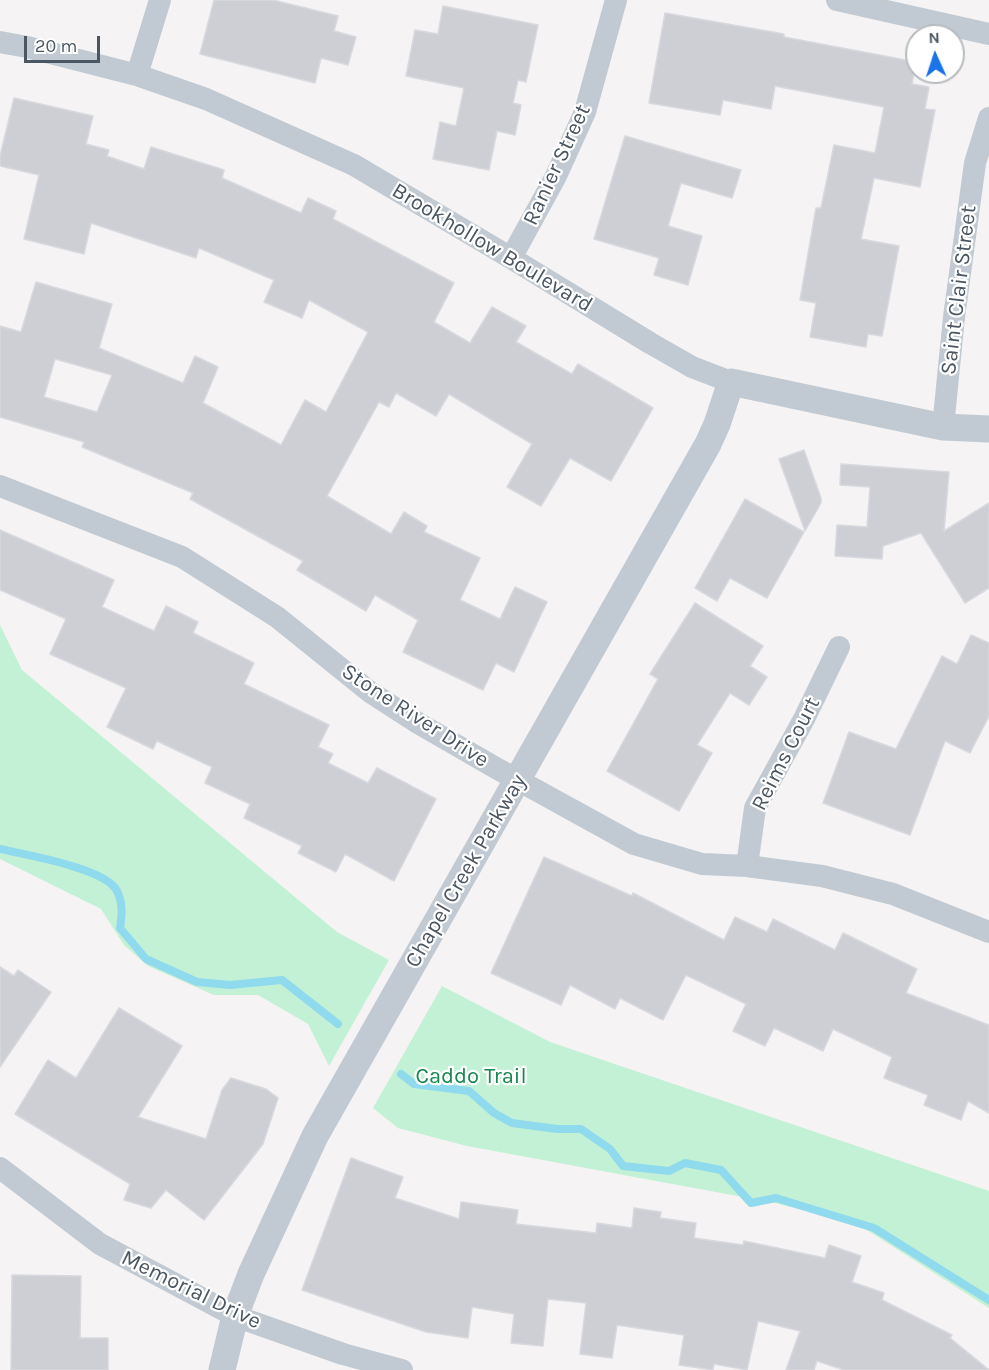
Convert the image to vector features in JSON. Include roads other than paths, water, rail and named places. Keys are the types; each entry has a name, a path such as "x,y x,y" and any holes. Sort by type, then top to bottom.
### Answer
{"street":[{"path":"137,75 160,0"},
{"name":"Ranier Street","path":"511,258 556,176 585,112 616,0"},
{"path":"837,0 989,34"},
{"name":"Brookhollow Boulevard","path":"0,42 27,46 137,75 206,99 354,165 692,367 731,382 943,427 989,429"},
{"name":"Saint Clair Street","path":"943,427 954,317 975,163 989,118"},
{"name":"Chapel Creek Parkway","path":"222,1370 235,1316 251,1274 315,1136 708,444 731,382"},
{"name":"Stone River Drive","path":"0,486 182,557 277,617 370,692 418,723 634,844 702,864 747,866 822,876 893,894 989,932"},
{"name":"Reims Court","path":"747,866 755,808 804,719 839,647"},
{"name":"Memorial Drive","path":"3,1180 100,1244 235,1316 343,1354 402,1370"}],"waterway":[{"path":"0,849 82,869 110,883 117,891 120,900 122,914 120,928 146,959 197,982 230,985 282,980 338,1024"},
{"path":"401,1074 414,1084 469,1091 494,1113 512,1123 557,1129 581,1129 610,1149 623,1166 669,1171 685,1163 721,1170 751,1203 776,1198 874,1228 989,1300"}],"park label":[{"name":"Caddo Trail","path":"471,1077"}]}
